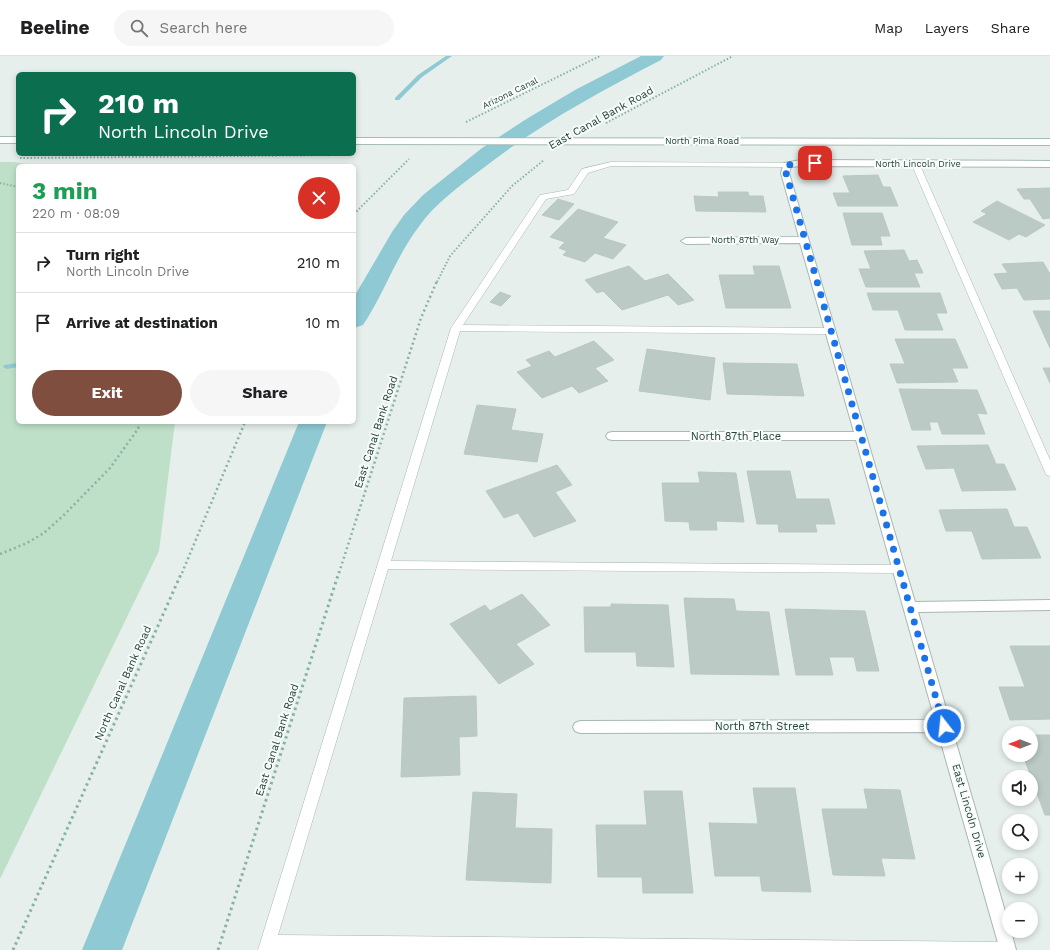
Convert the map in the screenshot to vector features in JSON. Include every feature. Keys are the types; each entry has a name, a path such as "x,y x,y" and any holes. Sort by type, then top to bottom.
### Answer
{"street":[{"path":"0,140 16,140"},
{"name":"North Pima Road","path":"356,141 1050,142"},
{"name":"North Lincoln Drive","path":"786,165 801,163 1050,164"},
{"name":"East Lincoln Drive","path":"786,165 786,173 1008,950"},
{"name":"North 87th Way","path":"686,241 805,240"},
{"name":"North 87th Place","path":"612,436 861,436"},
{"path":"910,607 1050,605"},
{"name":"North 87th Street","path":"580,727 944,726"}],"lane":[{"path":"786,165 611,164 585,171 571,192 543,198 456,328 267,946 1008,950"},
{"path":"915,164 1050,472"},
{"path":"456,328 831,331"},
{"path":"384,565 899,569"}],"path":[{"name":"Arizona Canal","path":"462,124 600,56"},
{"name":"East Canal Bank Road","path":"218,950 419,326 434,287 450,256 512,186 533,168 571,141 733,56"},
{"path":"356,212 412,155"},
{"path":"15,158 213,156"},
{"path":"0,183 16,187"},
{"path":"0,554 27,543 44,533 65,514 110,468 138,429 139,424"},
{"name":"North Canal Bank Road","path":"13,950 178,582 244,424"}],"green space":[{"path":"0,162 14,162 28,164 16,164 16,424 175,424 159,551 0,879"}],"building":[{"path":"878,175 883,187 890,187 898,206 838,206 833,193 850,193 843,176"},
{"path":"1050,188 1050,218 1043,219 1030,199 1024,199 1017,189"},
{"path":"718,192 748,192 749,196 763,196 766,212 696,211 694,196 719,197"},
{"path":"558,199 574,204 559,220 542,215"},
{"path":"997,201 1045,225 1026,237 1019,234 1009,240 973,222 987,214 981,211"},
{"path":"578,209 618,222 603,238 626,245 613,259 595,253 585,262 563,255 567,251 559,248 565,242 550,237"},
{"path":"843,213 882,213 890,236 880,236 882,245 852,245"},
{"path":"904,250 909,261 917,260 923,273 914,273 920,287 866,287 859,269 871,269 864,251"},
{"path":"1043,262 1050,274 1050,299 1024,300 1017,288 1002,289 994,274 1008,273 1002,264"},
{"path":"629,266 645,281 668,274 694,300 678,305 668,295 622,310 603,291 597,293 585,280"},
{"path":"753,266 779,266 791,308 726,308 719,275 755,275"},
{"path":"500,292 511,296 501,306 490,302"},
{"path":"867,293 940,293 947,313 936,313 943,330 905,330 898,310 873,310"},
{"path":"1033,311 1050,311 1050,348"},
{"path":"895,339 955,339 968,368 952,368 958,382 897,383 890,364 905,364"},
{"path":"594,341 614,360 595,368 608,381 579,393 572,386 542,398 517,372 532,366 526,360 549,351 555,357"},
{"path":"647,349 715,358 710,400 639,391"},
{"path":"723,363 797,364 804,396 727,394"},
{"path":"1043,368 1050,368 1050,383"},
{"path":"899,389 977,390 987,414 977,413 985,434 942,434 938,422 929,422 931,430 912,430"},
{"path":"477,405 516,409 511,430 543,434 537,462 464,454"},
{"path":"988,445 996,464 1004,464 1016,490 962,491 954,468 926,469 917,446"},
{"path":"557,465 572,485 555,492 576,521 534,537 518,513 504,518 486,491"},
{"path":"747,471 790,471 796,499 829,499 835,524 815,524 817,532 779,532 778,524 757,524"},
{"path":"698,472 736,473 744,522 716,521 717,530 690,530 689,522 665,521 662,483 700,483"},
{"path":"1007,509 1014,527 1027,527 1041,558 982,559 972,531 946,531 939,510"},
{"path":"522,594 550,625 516,644 534,664 499,684 450,624 485,605 490,611"},
{"path":"684,598 734,599 736,611 769,612 779,675 691,674"},
{"path":"611,604 668,605 674,667 637,666 636,652 585,652 584,607 611,607"},
{"path":"785,609 865,611 879,671 857,671 854,657 829,657 833,675 796,675"},
{"path":"1010,646 1050,646 1050,719 1010,720 999,687 1025,687"},
{"path":"476,696 477,736 459,737 460,775 401,777 404,698"},
{"path":"1038,735 1050,735 1050,815 1045,815 1038,796 1038,770 1028,770 1026,762 1038,762"},
{"path":"753,788 795,788 811,892 762,891 760,876 715,876 709,823 758,824"},
{"path":"864,789 900,790 915,859 881,858 885,876 833,875 822,809 868,809"},
{"path":"644,791 682,791 693,893 643,893 642,877 598,877 596,825 647,825"},
{"path":"473,792 517,794 515,828 552,829 551,883 466,880"}],"waterway":[{"path":"397,99 420,76 449,56"},
{"path":"356,316 396,244 412,220 438,193 490,152 535,122 582,94 655,56"},
{"path":"7,367 16,365"},
{"path":"102,950 312,424"}],"route":[{"path":"815,163 786,165 786,173 944,726"}]}
